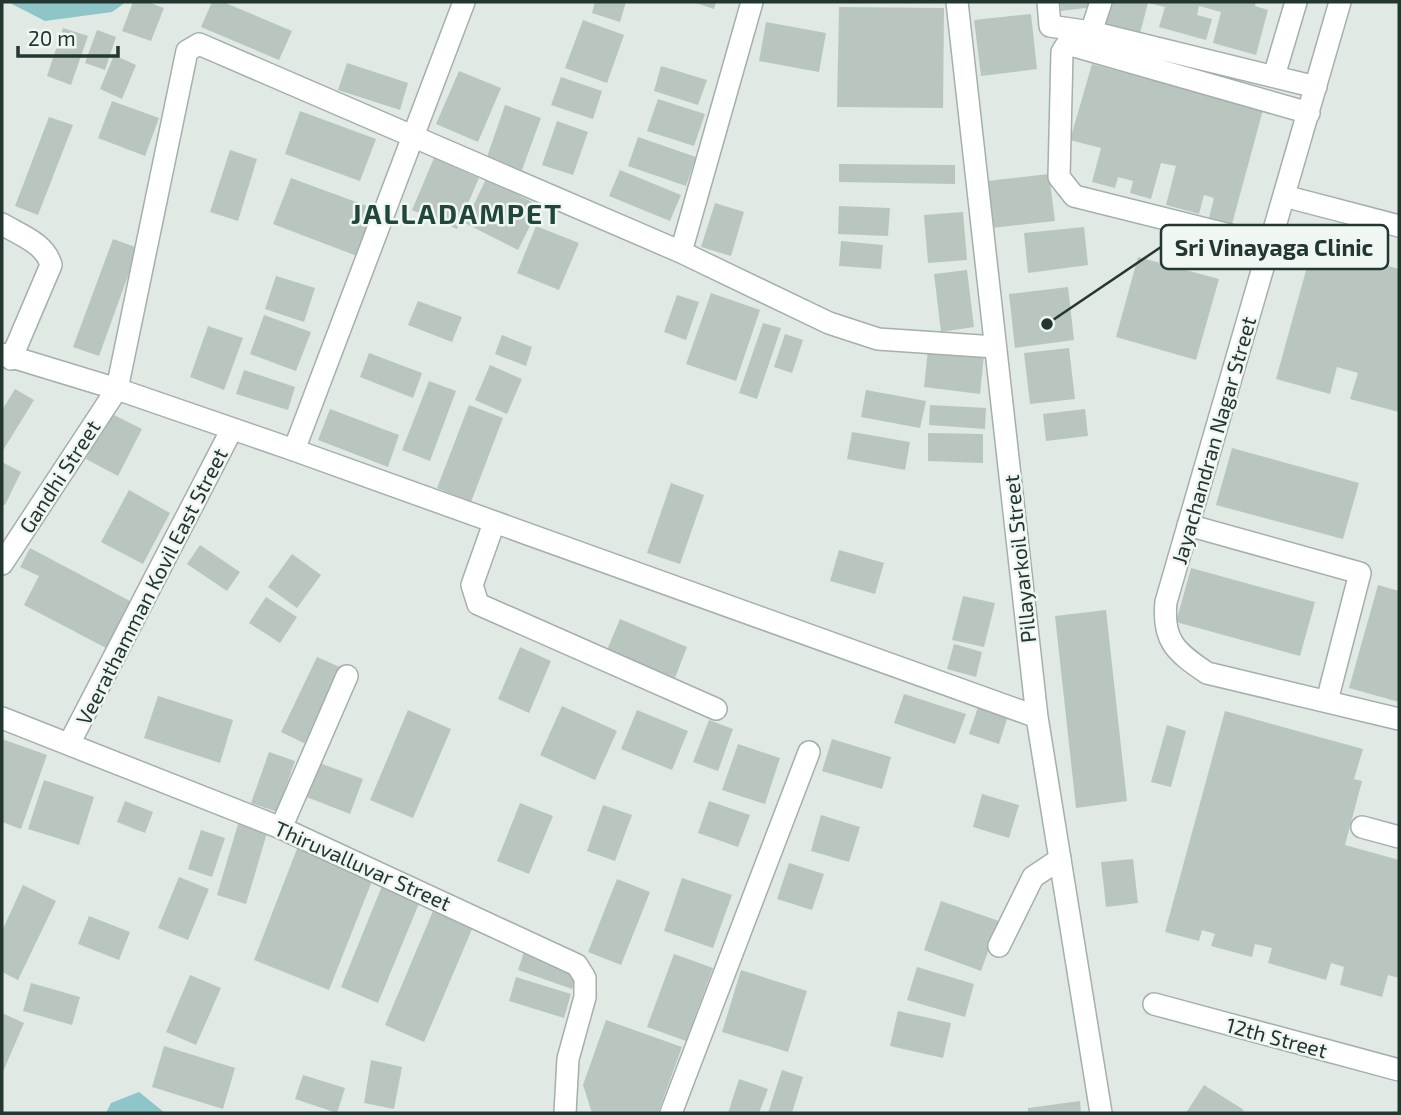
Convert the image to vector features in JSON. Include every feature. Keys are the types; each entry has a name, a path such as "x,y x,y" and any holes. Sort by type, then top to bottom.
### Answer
{"street":[{"path":"294,450 410,138 464,2"},
{"path":"681,252 752,2"},
{"name":"Pillayarkoil Street","path":"957,2 1037,717 1101,1113"},
{"path":"1048,2 1049,26 1091,32 1316,87"},
{"path":"1091,32 1101,2"},
{"path":"1273,76 1296,2"},
{"name":"Jayachandran Nagar Street","path":"1340,2 1166,602 1164,624 1170,641 1187,659 1208,673 1399,719"},
{"path":"117,389 150,219 190,47 199,44 410,138 681,252 829,323 878,340 995,347"},
{"path":"1270,245 1074,196 1059,177 1062,52 1067,44 1309,113"},
{"path":"1284,196 1399,226"},
{"path":"2,224 39,246 48,254 51,265 6,356 117,389 294,450 1037,717"},
{"name":"Gandhi Street","path":"2,564 117,389"},
{"name":"Veerathamman Kovil East Street","path":"69,744 232,429"},
{"path":"494,523 472,585 478,604 716,709"},
{"path":"1188,525 1360,573 1327,701"},
{"path":"281,828 347,676"},
{"name":"Thiruvalluvar Street","path":"2,719 281,828 577,965 585,978 585,997 568,1059 563,1101 565,1113"},
{"path":"671,1113 809,752"},
{"path":"1362,827 1399,837"},
{"path":"999,946 1033,877 1060,859"},
{"name":"12th Street","path":"1154,1004 1399,1070"}],"water":[{"path":"8,2 126,2 112,12 45,21"},
{"path":"139,1092 165,1113 106,1113 111,1103"}],"building":[{"path":"133,2 148,2 164,8 151,41 122,31"},
{"path":"212,2 223,2 292,31 279,60 201,27"},
{"path":"595,2 626,2 620,22 592,13"},
{"path":"693,2 716,2 714,9"},
{"path":"1060,2 1094,2 1094,7 1061,11"},
{"path":"1111,2 1256,2 1255,6 1268,10 1256,55 1213,43 1221,12 1199,6 1197,15 1212,19 1206,40 1159,27 1165,7 1148,3 1139,37 1104,27"},
{"path":"839,7 944,8 943,108 837,107"},
{"path":"1031,14 1037,69 981,76 974,20"},
{"path":"583,20 624,35 607,83 565,68"},
{"path":"766,22 826,33 819,72 759,61"},
{"path":"63,28 88,36 71,85 47,76"},
{"path":"97,30 116,37 105,70 85,63"},
{"path":"114,55 136,65 122,99 100,89"},
{"path":"347,63 408,83 400,110 338,90"},
{"path":"1092,64 1263,110 1232,224 1209,218 1214,198 1204,195 1199,214 1166,205 1176,166 1161,163 1151,199 1130,193 1133,181 1118,177 1115,188 1092,182 1101,148 1070,140"},
{"path":"661,66 707,80 698,105 654,91"},
{"path":"459,71 501,88 478,142 436,124"},
{"path":"561,77 602,91 593,119 551,105"},
{"path":"658,99 705,114 694,146 647,131"},
{"path":"112,101 159,118 145,156 98,138"},
{"path":"505,105 541,118 522,170 487,157"},
{"path":"300,111 376,139 360,181 285,154"},
{"path":"49,117 73,125 38,215 15,206"},
{"path":"557,121 588,132 573,175 542,165"},
{"path":"638,137 696,157 686,186 628,166"},
{"path":"230,150 257,159 238,221 210,212"},
{"path":"434,158 479,178 457,229 412,210"},
{"path":"839,164 955,165 955,184 839,182"},
{"path":"620,170 681,195 670,221 609,196"},
{"path":"1049,174 1055,221 992,228 987,181"},
{"path":"291,178 375,209 357,256 273,224"},
{"path":"486,179 540,206 518,250 465,223"},
{"path":"715,203 744,212 731,256 701,247"},
{"path":"839,206 890,208 888,236 838,234"},
{"path":"963,212 967,260 928,263 924,215"},
{"path":"536,226 579,243 559,290 517,273"},
{"path":"1084,227 1088,265 1028,273 1024,233"},
{"path":"113,239 138,248 99,356 73,347"},
{"path":"841,241 883,245 881,269 839,266"},
{"path":"1313,245 1399,269 1399,412 1350,399 1358,373 1337,367 1330,394 1276,379"},
{"path":"1138,257 1219,279 1196,360 1116,337"},
{"path":"967,270 974,327 941,332 934,274"},
{"path":"276,276 315,288 304,322 265,309"},
{"path":"1068,287 1074,340 1015,348 1009,294"},
{"path":"711,293 760,310 736,381 686,364"},
{"path":"677,295 699,302 686,340 664,332"},
{"path":"418,301 462,317 452,342 408,325"},
{"path":"264,315 311,332 296,371 250,354"},
{"path":"763,323 781,328 757,399 739,393"},
{"path":"208,326 243,338 224,390 190,377"},
{"path":"785,334 803,340 792,373 774,367"},
{"path":"502,335 532,347 526,366 495,354"},
{"path":"1069,348 1075,399 1030,404 1024,353"},
{"path":"928,349 984,355 980,394 924,387"},
{"path":"369,353 422,373 413,398 360,377"},
{"path":"490,365 522,379 507,414 475,400"},
{"path":"244,370 295,387 288,410 236,394"},
{"path":"429,381 456,391 430,461 402,450"},
{"path":"15,389 34,400 2,452 2,410"},
{"path":"866,390 926,401 920,428 861,417"},
{"path":"469,405 503,418 471,502 437,488"},
{"path":"930,405 986,408 985,429 929,425"},
{"path":"330,409 399,435 388,467 318,440"},
{"path":"1085,409 1088,436 1046,441 1043,414"},
{"path":"110,413 142,429 118,476 86,459"},
{"path":"852,432 910,442 905,470 847,459"},
{"path":"928,433 983,434 983,463 928,461"},
{"path":"1232,448 1359,483 1343,539 1216,505"},
{"path":"2,462 21,472 5,505 2,504"},
{"path":"671,483 704,495 680,564 647,553"},
{"path":"129,490 170,513 143,564 101,542"},
{"path":"200,545 240,572 227,591 187,564"},
{"path":"30,548 130,601 106,648 24,605 39,576 20,567"},
{"path":"839,550 884,563 875,594 830,581"},
{"path":"292,554 321,575 297,608 268,587"},
{"path":"1191,568 1315,602 1300,656 1176,622"},
{"path":"1378,585 1399,591 1399,702 1349,688"},
{"path":"963,596 995,603 984,647 952,640"},
{"path":"266,597 297,617 280,643 249,623"},
{"path":"1106,610 1127,801 1076,808 1055,616"},
{"path":"620,619 687,647 675,678 607,650"},
{"path":"954,644 982,652 976,677 947,669"},
{"path":"520,647 551,661 529,713 498,699"},
{"path":"317,657 344,669 308,745 281,732"},
{"path":"904,694 966,714 955,744 894,723"},
{"path":"158,696 233,720 220,763 144,738"},
{"path":"562,706 617,731 595,780 540,755"},
{"path":"978,707 1008,716 999,744 969,734"},
{"path":"408,710 451,729 413,818 370,800"},
{"path":"637,710 688,731 672,770 621,749"},
{"path":"1225,711 1363,749 1354,779 1362,781 1345,845 1399,860 1399,978 1388,975 1382,997 1340,985 1344,967 1331,963 1326,980 1268,963 1272,948 1255,944 1252,957 1211,946 1215,934 1202,930 1199,941 1165,932"},
{"path":"709,720 733,729 718,771 693,762"},
{"path":"1167,725 1186,731 1171,787 1151,782"},
{"path":"2,739 47,755 21,829 2,822"},
{"path":"832,739 891,757 882,789 822,771"},
{"path":"738,744 780,758 765,804 722,790"},
{"path":"269,752 295,761 277,812 251,803"},
{"path":"317,762 363,779 350,814 304,796"},
{"path":"44,780 94,797 79,845 28,829"},
{"path":"982,794 1019,805 1009,838 973,827"},
{"path":"125,801 153,812 145,833 117,822"},
{"path":"709,801 750,815 738,847 698,833"},
{"path":"520,803 553,816 529,874 497,861"},
{"path":"603,805 632,815 615,861 587,851"},
{"path":"821,815 860,827 849,862 811,851"},
{"path":"238,824 267,833 246,904 217,895"},
{"path":"201,830 225,838 212,877 188,869"},
{"path":"300,841 376,871 329,990 254,960"},
{"path":"1133,859 1138,903 1106,907 1101,862"},
{"path":"789,863 824,874 812,910 777,899"},
{"path":"179,877 209,889 188,940 158,928"},
{"path":"682,878 732,895 713,948 664,931"},
{"path":"617,879 650,892 621,965 588,952"},
{"path":"384,881 422,896 378,1003 341,987"},
{"path":"23,885 56,901 18,980 2,972 2,931"},
{"path":"941,901 999,921 981,971 924,950"},
{"path":"433,911 473,927 424,1042 385,1025"},
{"path":"89,916 130,932 119,960 78,944"},
{"path":"524,952 579,971 572,989 518,970"},
{"path":"674,954 713,968 686,1041 647,1027"},
{"path":"917,967 974,984 965,1017 907,1000"},
{"path":"741,970 807,991 788,1052 722,1032"},
{"path":"190,975 221,988 196,1045 166,1032"},
{"path":"516,977 571,994 564,1018 509,1001"},
{"path":"31,983 80,997 72,1025 23,1011"},
{"path":"898,1011 951,1023 943,1058 890,1046"},
{"path":"2,1013 24,1023 2,1074"},
{"path":"606,1020 682,1047 658,1113 592,1113 583,1085"},
{"path":"164,1046 235,1068 223,1109 152,1087"},
{"path":"371,1060 402,1067 394,1109 364,1103"},
{"path":"782,1070 803,1077 792,1113 768,1113"},
{"path":"303,1075 345,1088 337,1113 295,1099"},
{"path":"739,1079 768,1089 759,1113 728,1113"},
{"path":"1204,1085 1244,1110 1241,1113 1186,1113"},
{"path":"1080,1101 1081,1113 1028,1113 1028,1108"}],"place":[{"name":"Sri Vinayaga Clinic","path":"1047,324"}],"district":[{"name":"JALLADAMPET","path":"457,213"}]}
